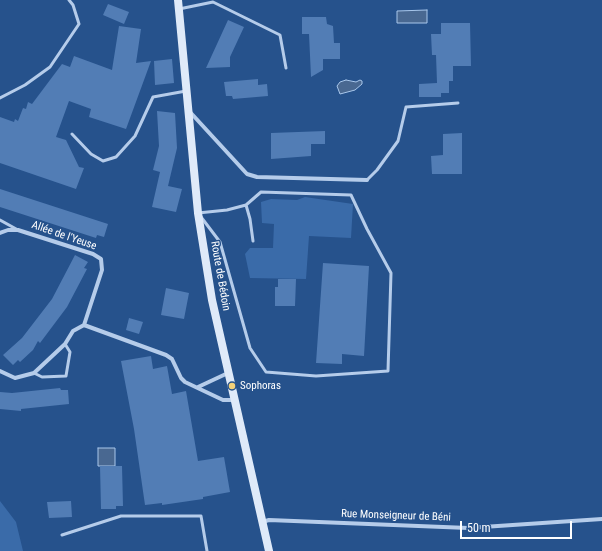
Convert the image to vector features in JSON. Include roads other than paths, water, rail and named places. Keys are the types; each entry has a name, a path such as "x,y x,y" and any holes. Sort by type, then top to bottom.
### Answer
{"main road":[{"name":"Route de Bédoin","path":"178,0 198,213 212,300 269,551"}],"street":[{"path":"189,112 248,174 257,177 367,180"},
{"name":"Allée de l'Yeuse","path":"0,233 8,230 18,230 93,254 101,259 102,270 84,325"},
{"path":"0,372 16,378 34,373 65,344 73,331 84,325 166,354 172,359 181,378 193,386 198,387 223,400 235,400"},
{"path":"198,387 228,372"},
{"name":"Rue Monseigneur de Béni","path":"262,522 269,520 468,528 602,519"}],"lane":[{"path":"0,98 25,85 50,67 79,24 73,5 69,0"},
{"path":"179,9 213,2 280,35 286,68"},
{"path":"72,134 91,154 103,161 116,157 135,136 153,97 187,90"},
{"path":"367,180 377,170 398,140 406,107 458,103"},
{"path":"261,192 351,195 367,229 392,273 388,371 316,376 266,372 250,348 220,242 198,213 227,210 246,205 261,192"},
{"path":"246,205 250,219 253,241"},
{"path":"0,220 18,230"},
{"path":"34,373 42,377 66,376 70,352 65,344"},
{"path":"62,535 121,516 201,516 207,551"}],"place":[{"name":"Sophoras","path":"232,386"}]}
